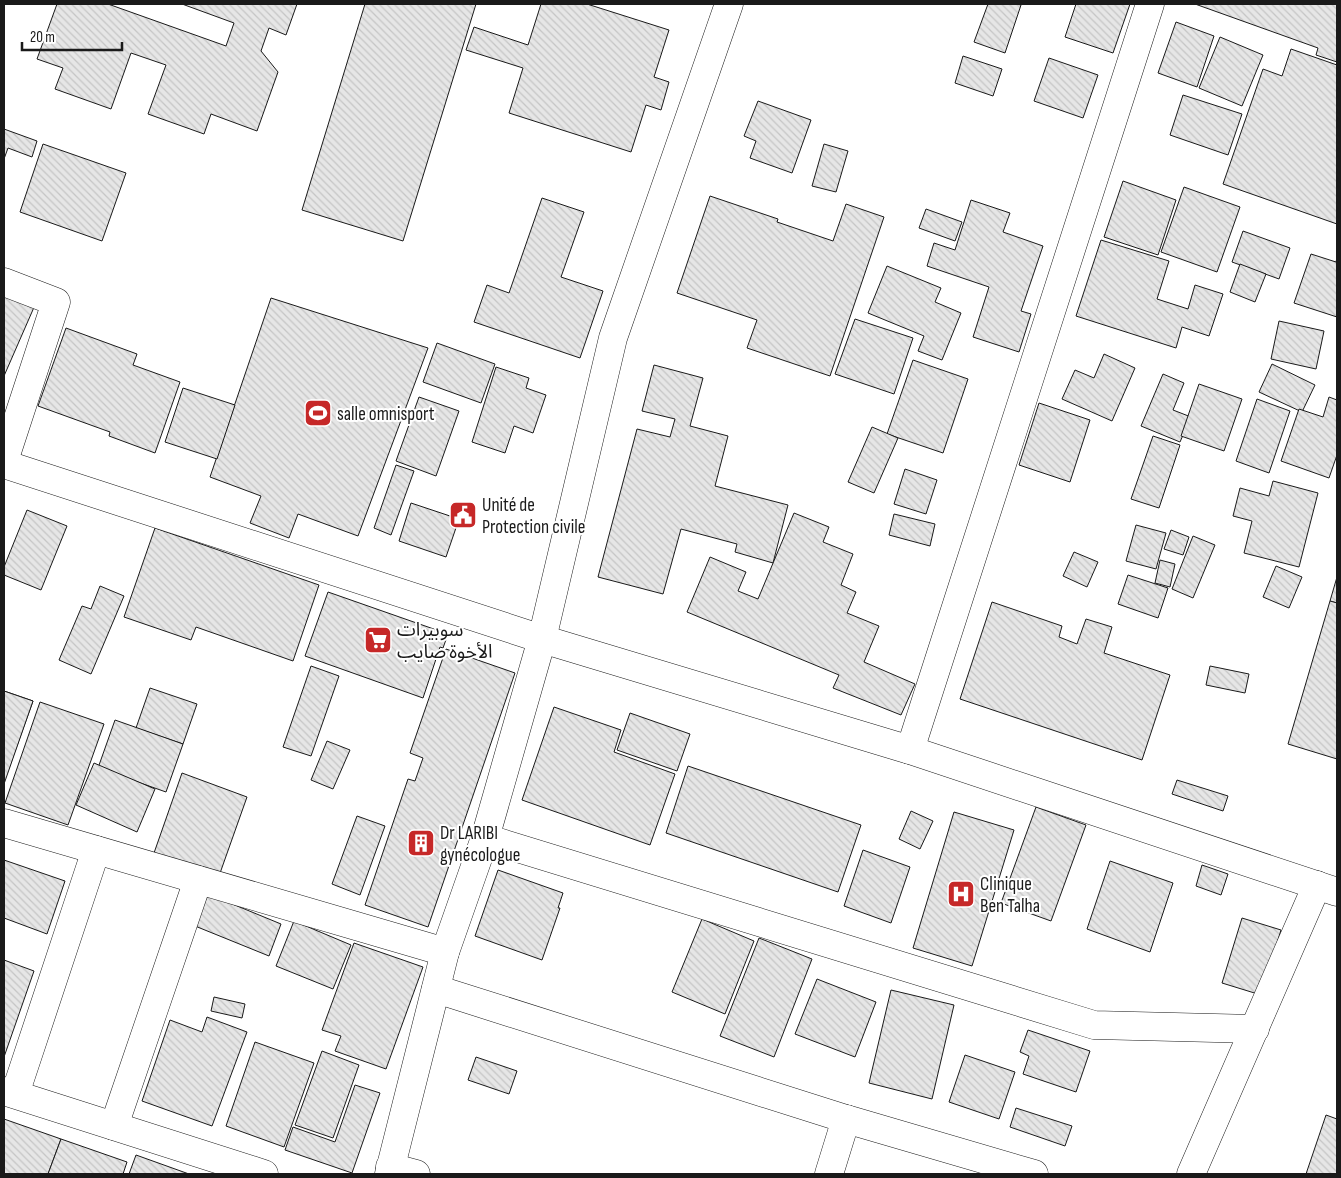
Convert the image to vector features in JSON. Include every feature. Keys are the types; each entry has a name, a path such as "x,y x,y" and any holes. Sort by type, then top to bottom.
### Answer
{"street":[{"path":"416,1174 390,1171 445,952 484,838 542,639 613,338 729,4"},
{"path":"910,750 1150,4"},
{"path":"4,282 56,302 4,463 542,639 910,750 1327,888 1255,1029 1191,1174"},
{"path":"4,823 445,952"},
{"path":"484,838 1094,1025 1255,1029"},
{"path":"96,850 9,1092 264,1174"},
{"path":"114,1126 198,880"},
{"path":"436,989 846,1119 1034,1174"},
{"path":"829,1174 846,1119"}],"building":[{"path":"57,4 108,4 226,46 234,23 182,4 297,4 286,35 269,28 261,51 278,72 257,131 211,114 204,134 148,114 166,65 131,53 111,109 55,89 63,68 37,59"},
{"path":"365,4 476,4 403,241 302,210"},
{"path":"541,4 587,4 669,30 654,77 669,82 661,110 646,105 631,152 509,113 523,68 466,50 474,27 528,45"},
{"path":"988,4 1021,5 1005,53 974,42"},
{"path":"1076,4 1130,4 1113,53 1065,37"},
{"path":"1195,4 1337,4 1337,62 1316,55 1318,48"},
{"path":"1176,22 1214,36 1197,87 1158,73"},
{"path":"1220,37 1263,55 1242,106 1199,88"},
{"path":"1291,49 1337,65 1337,224 1223,184 1263,69 1282,76"},
{"path":"963,56 1002,69 993,96 955,83"},
{"path":"1049,58 1098,75 1083,118 1034,101"},
{"path":"1183,95 1242,114 1228,155 1170,135"},
{"path":"758,101 811,120 792,173 750,158 756,141 744,136"},
{"path":"4,129 37,141 32,157 8,148 4,159"},
{"path":"43,144 126,173 102,241 20,212"},
{"path":"824,144 848,151 836,192 812,186"},
{"path":"1123,181 1176,200 1158,255 1104,237"},
{"path":"1184,187 1240,207 1217,272 1161,252"},
{"path":"710,196 778,219 777,222 833,241 846,204 884,217 830,376 747,348 757,320 677,293"},
{"path":"542,198 584,212 561,277 603,291 580,358 474,322 487,285 509,293"},
{"path":"971,200 1010,213 1003,232 1043,246 1021,311 1031,314 1019,352 973,337 989,287 927,266 934,243 955,250"},
{"path":"926,209 962,222 955,241 919,228"},
{"path":"1243,231 1290,248 1279,279 1232,262"},
{"path":"1101,240 1169,261 1157,299 1188,309 1195,285 1223,294 1209,336 1182,327 1176,348 1076,316"},
{"path":"1311,254 1336,262 1337,258 1337,317 1294,303"},
{"path":"1240,264 1266,274 1255,302 1230,292"},
{"path":"887,266 941,288 935,302 961,313 942,360 918,351 924,336 868,313"},
{"path":"4,291 35,305 4,376"},
{"name":"salle omnisport","path":"271,298 428,348 358,536 298,514 289,538 250,523 261,496 210,477"},
{"path":"855,319 913,338 894,394 835,374"},
{"path":"1279,321 1324,331 1316,369 1271,359"},
{"path":"66,328 137,354 133,365 180,382 155,453 109,436 110,432 38,406"},
{"path":"437,343 495,364 481,403 423,382"},
{"path":"1104,354 1135,368 1112,421 1062,399 1075,370 1094,378"},
{"path":"913,360 968,379 943,453 887,434"},
{"path":"1272,364 1315,385 1302,412 1259,392"},
{"path":"654,365 703,378 690,426 728,436 715,486 788,505 773,563 735,552 737,544 681,529 663,594 598,577 637,429 670,437 675,419 642,411"},
{"path":"496,367 529,378 526,388 546,395 533,433 514,426 505,453 472,442"},
{"path":"1163,374 1184,383 1173,410 1191,417 1180,442 1141,426"},
{"path":"1199,384 1242,399 1224,451 1181,436"},
{"path":"183,388 235,405 217,459 165,442"},
{"path":"419,397 459,411 436,476 396,461"},
{"path":"1329,397 1337,400 1337,455 1329,478 1281,461 1299,409 1323,417"},
{"path":"1257,399 1290,411 1269,473 1236,461"},
{"path":"1039,403 1090,420 1070,482 1019,465"},
{"path":"872,427 898,438 874,493 848,482"},
{"path":"1153,436 1180,445 1159,508 1131,499"},
{"path":"396,465 414,471 391,535 374,528"},
{"path":"905,469 937,480 926,514 894,504"},
{"path":"1273,481 1318,493 1299,567 1244,553 1252,521 1233,516 1240,488 1269,496"},
{"path":"411,503 459,519 446,557 399,541"},
{"path":"27,510 67,526 41,590 4,575 4,567"},
{"path":"794,513 829,527 823,542 853,554 841,585 856,592 847,613 879,626 864,662 915,684 901,715 833,688 839,675 687,612 710,557 746,572 738,591 758,599"},
{"path":"894,514 935,524 930,546 889,535"},
{"path":"1136,525 1166,533 1156,569 1126,561"},
{"path":"155,528 319,585 293,661 196,627 191,640 124,617"},
{"path":"1171,530 1189,537 1183,555 1164,549"},
{"path":"1193,536 1215,545 1193,598 1172,589"},
{"path":"1074,552 1098,562 1087,587 1063,576"},
{"path":"1160,560 1175,564 1170,587 1155,583"},
{"path":"1276,566 1302,577 1289,608 1263,597"},
{"path":"1128,575 1168,588 1158,618 1118,604"},
{"path":"1337,577 1337,603 1330,601"},
{"path":"100,586 124,596 91,674 59,660 82,606 91,609"},
{"name":"سوبيرات الأخوة صايب","path":"328,592 448,634 443,648 440,647 423,698 305,656"},
{"path":"1330,601 1337,603 1337,759 1288,744"},
{"path":"992,602 1062,626 1059,637 1077,644 1086,619 1112,627 1104,653 1170,675 1142,760 960,699"},
{"name":"Dr LARIBI gynécologue","path":"446,649 515,673 428,927 365,905 408,779 415,781 423,758 410,753"},
{"path":"311,666 339,676 311,756 283,747"},
{"path":"1210,666 1249,674 1245,693 1206,685"},
{"path":"150,688 197,704 183,744 136,728"},
{"path":"4,691 33,701 9,768 4,766"},
{"path":"4,691 33,701 4,784"},
{"path":"40,702 104,724 68,825 5,803"},
{"path":"554,707 621,730 614,752 675,774 650,845 522,800"},
{"path":"630,713 690,734 677,771 617,750"},
{"path":"115,720 183,744 166,792 98,768"},
{"path":"327,741 350,750 333,789 311,780"},
{"path":"94,763 155,789 137,832 76,805"},
{"path":"688,766 861,825 838,892 666,833"},
{"path":"182,773 247,797 219,876 154,853"},
{"path":"1177,780 1228,796 1223,811 1172,794"},
{"path":"1036,807 1086,825 1051,921 1001,903"},
{"path":"911,811 933,821 920,849 899,839"},
{"name":"Clinique Ben Talha","path":"954,812 1014,830 972,966 913,948"},
{"path":"357,816 385,826 360,895 332,884"},
{"path":"863,850 910,867 891,923 844,906"},
{"path":"4,860 65,881 47,934 4,918"},
{"path":"1110,861 1173,883 1150,952 1087,929"},
{"path":"1202,865 1228,874 1221,895 1196,886"},
{"path":"498,870 563,893 558,908 560,908 542,960 475,936"},
{"path":"208,894 281,924 269,956 195,926"},
{"path":"1242,918 1281,930 1261,995 1222,983"},
{"path":"702,919 754,941 725,1014 672,992"},
{"path":"294,921 351,945 333,989 276,966"},
{"path":"759,938 812,959 774,1057 720,1036"},
{"path":"354,943 423,967 386,1069 335,1051 341,1036 322,1030"},
{"path":"4,960 34,971 4,1057"},
{"path":"817,979 876,1002 855,1057 795,1034"},
{"path":"891,990 954,1005 932,1099 869,1083"},
{"path":"214,997 245,1004 242,1018 211,1011"},
{"path":"207,1017 247,1032 212,1126 142,1101 170,1020 202,1032"},
{"path":"1028,1030 1090,1051 1076,1092 1023,1074 1029,1056 1020,1052"},
{"path":"255,1042 314,1063 284,1147 226,1126"},
{"path":"322,1051 359,1065 333,1138 295,1125"},
{"path":"965,1055 1015,1072 999,1119 949,1102"},
{"path":"476,1057 517,1071 509,1094 468,1080"},
{"path":"355,1085 380,1093 352,1173 285,1150 293,1127 335,1142"},
{"path":"1016,1108 1072,1126 1065,1146 1010,1127"},
{"path":"1326,1115 1337,1119 1337,1174 1306,1174"},
{"path":"4,1119 61,1139 48,1174 4,1174"},
{"path":"61,1139 127,1162 123,1174 48,1174"},
{"path":"136,1155 189,1174 129,1174"}],"place":[{"name":"salle omnisport","path":"318,413"},
{"name":"Unité de Protection civile","path":"463,515"},
{"name":"سوبيرات الأخوة صايب","path":"378,640"},
{"name":"Dr LARIBI gynécologue","path":"421,843"},
{"name":"Clinique Ben Talha","path":"961,894"}]}
